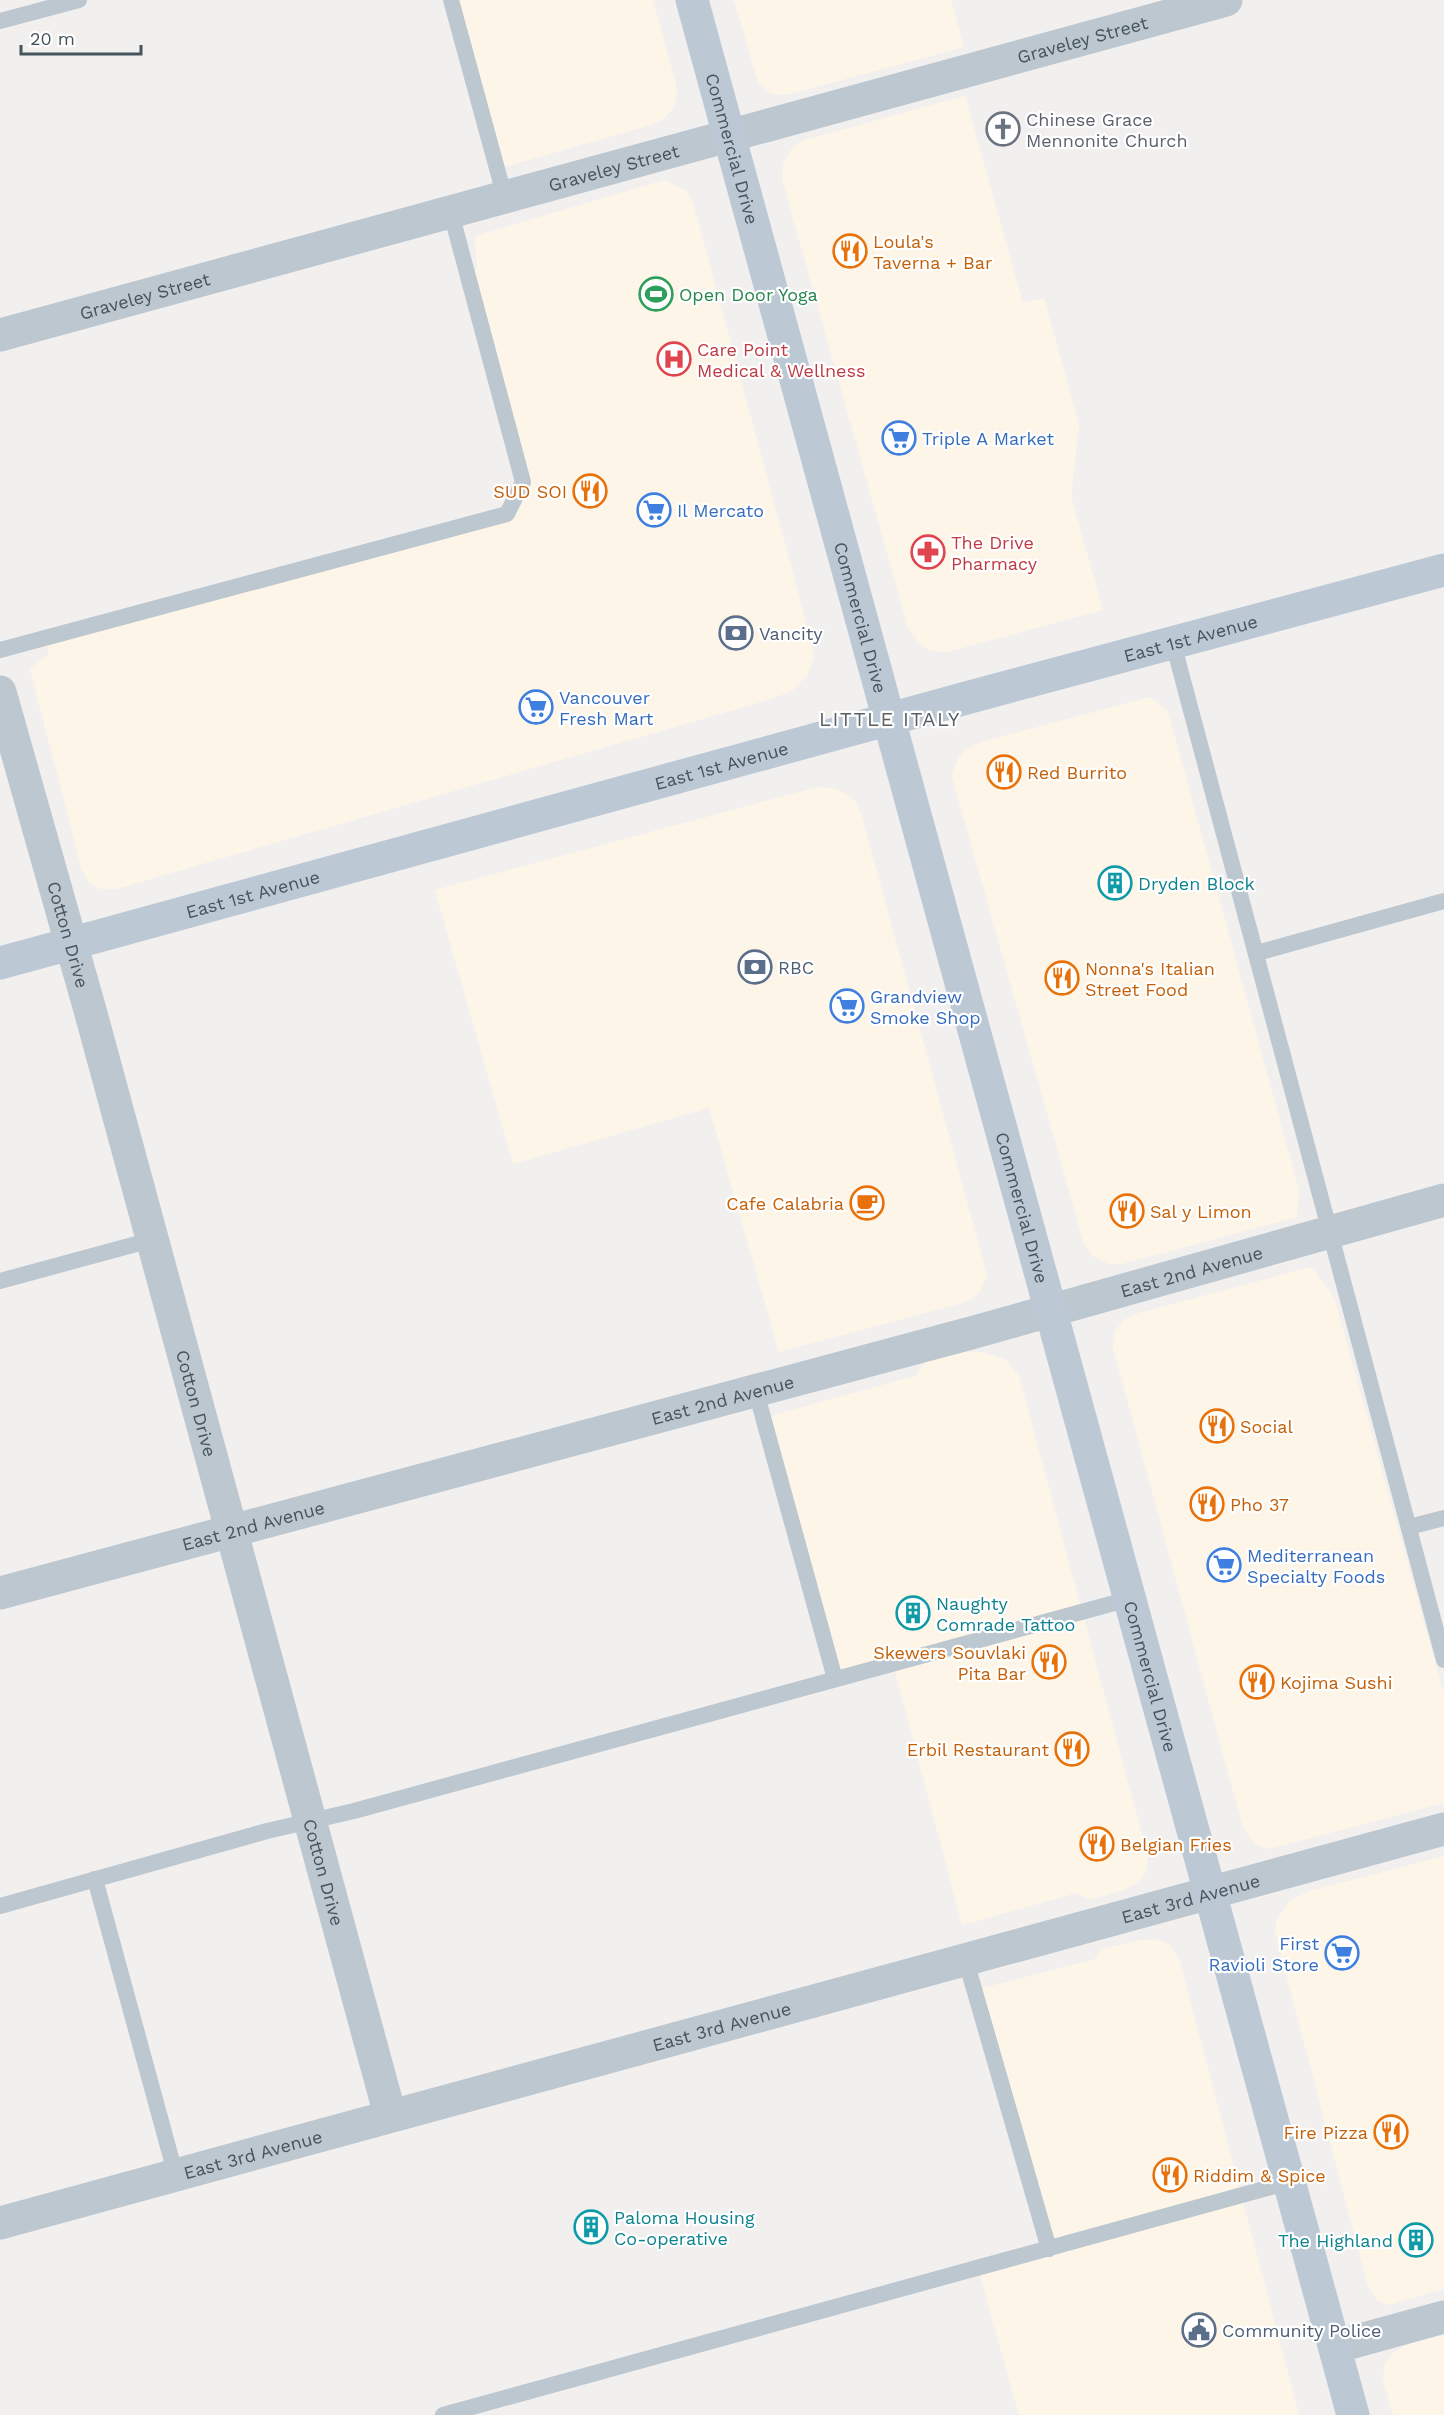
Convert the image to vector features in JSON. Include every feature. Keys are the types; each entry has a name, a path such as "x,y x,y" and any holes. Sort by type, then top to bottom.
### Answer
{"street":[{"name":"Commercial Drive","path":"692,0 1353,2415"},
{"name":"Graveley Street","path":"0,336 1226,0"},
{"name":"East 1st Avenue","path":"0,963 1444,570"},
{"name":"Cotton Drive","path":"0,692 232,1529 390,2115"},
{"name":"East 2nd Avenue","path":"0,1593 755,1388 1052,1310 1444,1200"},
{"name":"East 3rd Avenue","path":"0,2223 1444,1829"},
{"path":"1335,2347 1444,2317"}],"lane":[{"path":"0,21 79,0"},
{"path":"451,0 505,198"},
{"path":"0,650 199,594 507,513 523,482 451,213"},
{"path":"1173,643 1444,1660"},
{"path":"1257,953 1444,901"},
{"path":"0,1281 151,1240"},
{"path":"755,1388 835,1679"},
{"path":"1409,1527 1444,1518"},
{"path":"0,1906 1129,1599"},
{"path":"95,1880 176,2176"},
{"path":"966,1961 1049,2249"},
{"path":"443,2415 1289,2182"}],"shaded area":[{"path":"451,0 653,0 676,84 677,94 674,107 663,120 651,125 498,169"},
{"path":"734,0 951,0 964,47 790,94 777,95 769,92 758,82"},
{"path":"965,96 1023,303 1044,298 1079,424 1071,497 1103,610 947,652 932,651 922,646 908,628 782,179 783,163 793,147 801,141"},
{"path":"664,180 687,191 694,206 811,640 814,656 808,674 792,691 768,700 116,889 100,889 90,883 82,871 30,669 49,654 45,637 507,514 523,482 467,272 477,269 475,236"},
{"path":"1150,697 1168,712 1299,1190 1297,1217 1122,1264 1109,1264 1093,1256 1084,1244 952,777 956,762 963,752 978,743"},
{"path":"818,787 834,788 844,793 855,801 861,813 987,1275 981,1290 972,1299 959,1304 779,1352 709,1108 513,1164 435,890"},
{"path":"1311,1267 1334,1297 1444,1695 1444,1803 1269,1849 1255,1844 1243,1828 1113,1347 1115,1331 1124,1320 1135,1314"},
{"path":"964,1352 983,1352 1006,1360 1019,1376 1148,1857 1146,1872 1138,1882 1124,1890 1089,1900 1077,1893 962,1925 893,1664 835,1679 763,1418 915,1376 926,1362"},
{"path":"1444,1856 1444,2289 1389,2305 1378,2301 1368,2287 1275,1932 1276,1920 1291,1900 1310,1891"},
{"path":"1155,1939 1169,1944 1179,1958 1299,2415 1019,2415 978,2268 1048,2249 975,1990 1095,1959 1101,1949"},
{"path":"1444,2335 1444,2415 1393,2415 1383,2379 1385,2363 1393,2353 1406,2345"}],"place":[{"name":"Chinese Grace Mennonite Church","path":"1003,129"},
{"name":"Loula's Taverna + Bar","path":"850,251"},
{"name":"Open Door Yoga","path":"656,294"},
{"name":"Care Point Medical & Wellness","path":"674,359"},
{"name":"Triple A Market","path":"899,438"},
{"name":"SUD SOI","path":"590,491"},
{"name":"Il Mercato","path":"654,510"},
{"name":"The Drive Pharmacy","path":"928,552"},
{"name":"Vancity","path":"736,633"},
{"name":"Vancouver Fresh Mart","path":"536,707"},
{"name":"Red Burrito","path":"1004,772"},
{"name":"Dryden Block","path":"1115,883"},
{"name":"RBC","path":"755,967"},
{"name":"Nonna's Italian Street Food","path":"1062,978"},
{"name":"Grandview Smoke Shop","path":"847,1006"},
{"name":"Cafe Calabria","path":"867,1203"},
{"name":"Sal y Limon","path":"1127,1211"},
{"name":"Social","path":"1217,1426"},
{"name":"Pho 37","path":"1207,1504"},
{"name":"Mediterranean Specialty Foods","path":"1224,1565"},
{"name":"Naughty Comrade Tattoo","path":"913,1613"},
{"name":"Skewers Souvlaki Pita Bar","path":"1049,1662"},
{"name":"Kojima Sushi","path":"1257,1682"},
{"name":"Erbil Restaurant","path":"1072,1749"},
{"name":"Belgian Fries","path":"1097,1844"},
{"name":"First Ravioli Store","path":"1342,1953"},
{"name":"Fire Pizza","path":"1391,2132"},
{"name":"Riddim & Spice","path":"1170,2175"},
{"name":"Paloma Housing Co-operative","path":"591,2227"},
{"name":"The Highland","path":"1416,2240"},
{"name":"Community Police","path":"1199,2330"}],"district":[{"name":"LITTLE ITALY","path":"890,719"}]}
